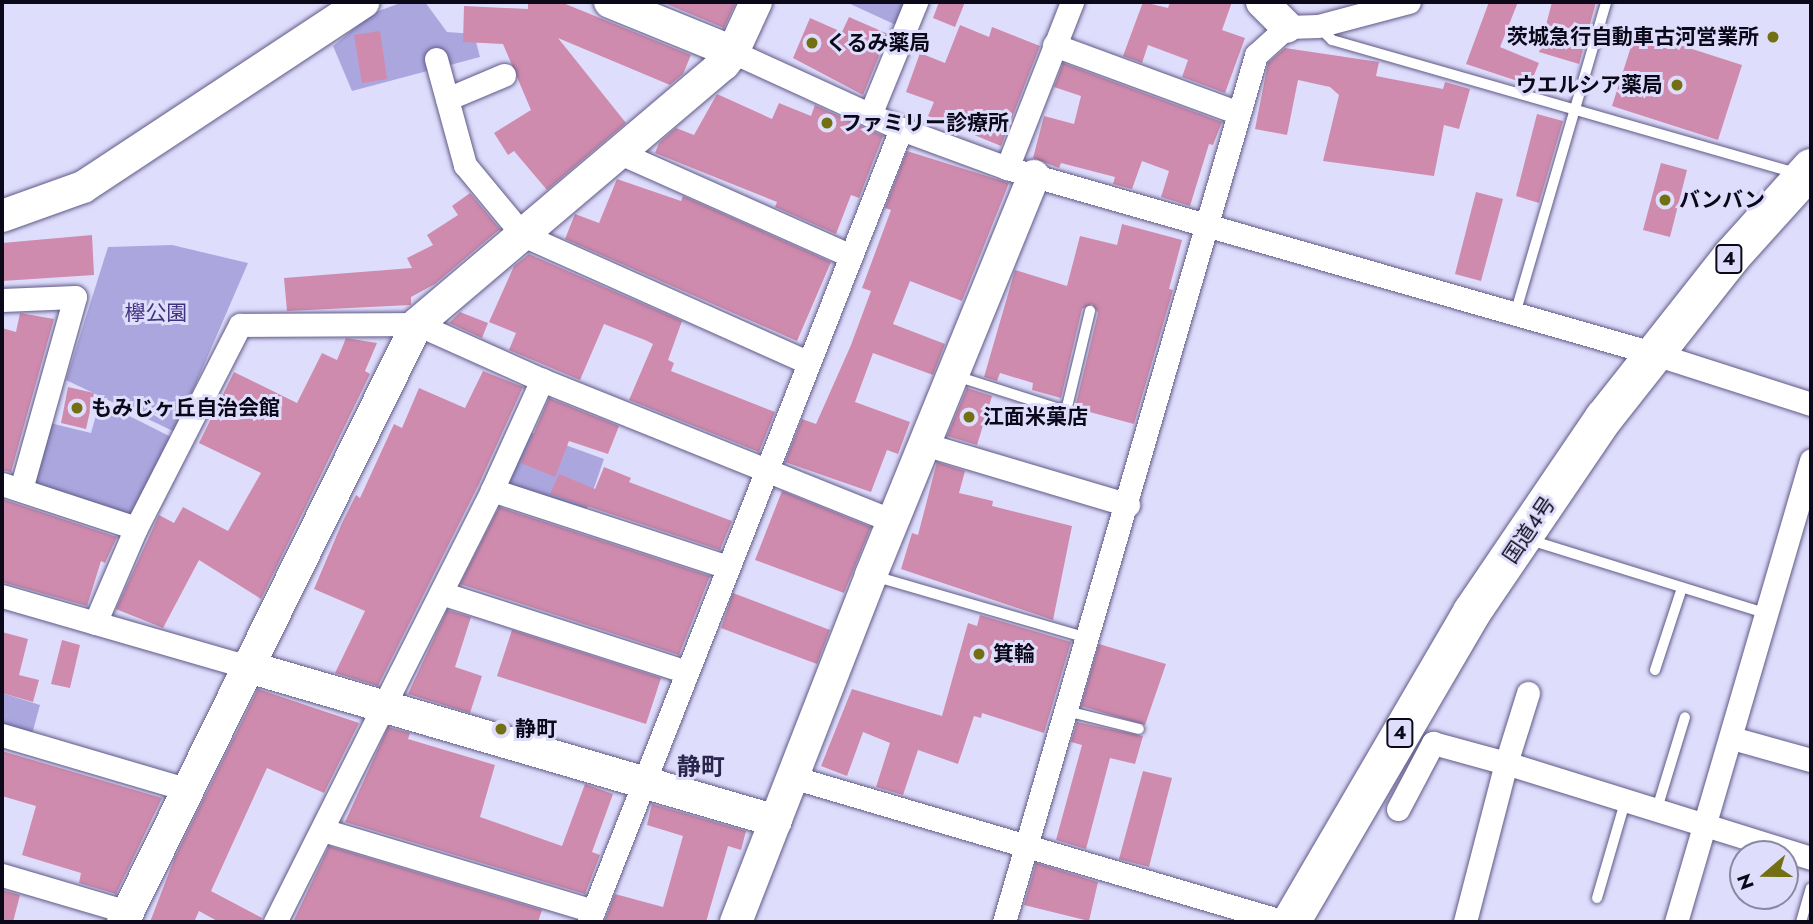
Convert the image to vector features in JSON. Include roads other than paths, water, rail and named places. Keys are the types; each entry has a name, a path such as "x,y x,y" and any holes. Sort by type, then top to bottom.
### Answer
{"highway":[{"name":"国道4号","path":"1268,919 1472,612 1652,353 1808,172"}],"street":[{"path":"2,216 83,187 364,2"},
{"path":"610,2 733,52 901,129 1021,172 1208,228 1652,353 1811,404"},
{"path":"2,875 126,917 245,666 417,324 620,153 733,52 756,2"},
{"path":"870,115 916,2"},
{"path":"736,922 871,575 953,375 1021,172 1054,45 1072,2"},
{"path":"1262,2 1287,27"},
{"path":"1004,922 1128,505 1256,55 1287,27 1318,26 1409,2"},
{"path":"1054,45 1239,113"},
{"path":"436,59 465,165 523,235 809,363"},
{"path":"447,99 504,75"},
{"path":"323,830 591,916 646,784 727,568 901,129"},
{"path":"620,153 851,256"},
{"path":"2,300 75,297 12,486 136,528"},
{"path":"95,623 136,528 240,325 417,324 542,380 893,521"},
{"path":"275,922 492,490 542,380"},
{"path":"925,444 1128,505"},
{"path":"1676,922 1732,738 1764,613 1811,460"},
{"path":"492,490 727,568"},
{"path":"441,593 687,671"},
{"path":"2,596 775,821"},
{"path":"1465,922 1506,763 1528,693"},
{"path":"2,735 186,789"},
{"path":"1732,738 1811,760"},
{"path":"1398,808 1433,743 1506,763 1705,828 1811,858"},
{"path":"792,776 1268,919"}],"lane":[{"path":"1515,314 1606,2"},
{"path":"1318,26 1332,40 1574,110 1808,172"},
{"path":"953,375 1066,411 1090,311"},
{"path":"1524,538 1764,613"},
{"path":"871,575 1088,639"},
{"path":"1656,670 1682,588"},
{"path":"1067,711 1139,729"},
{"path":"1656,812 1685,717"},
{"path":"1597,898 1625,802"},
{"path":"1801,922 1811,888"}],"place":[{"name":"茨城急行自動車古河営業所","path":"1773,37"},
{"name":"くるみ薬局","path":"812,43"},
{"name":"ウエルシア薬局","path":"1677,85"},
{"name":"ファミリー診療所","path":"827,123"},
{"name":"バンバン","path":"1665,200"},
{"name":"もみじヶ丘自治会館","path":"77,408"},
{"name":"江面米菓店","path":"969,417"},
{"name":"箕輪","path":"979,654"},
{"name":"静町","path":"501,729"}],"district":[{"name":"静町","path":"701,767"}],"park label":[{"name":"欅公園","path":"156,313"}]}
